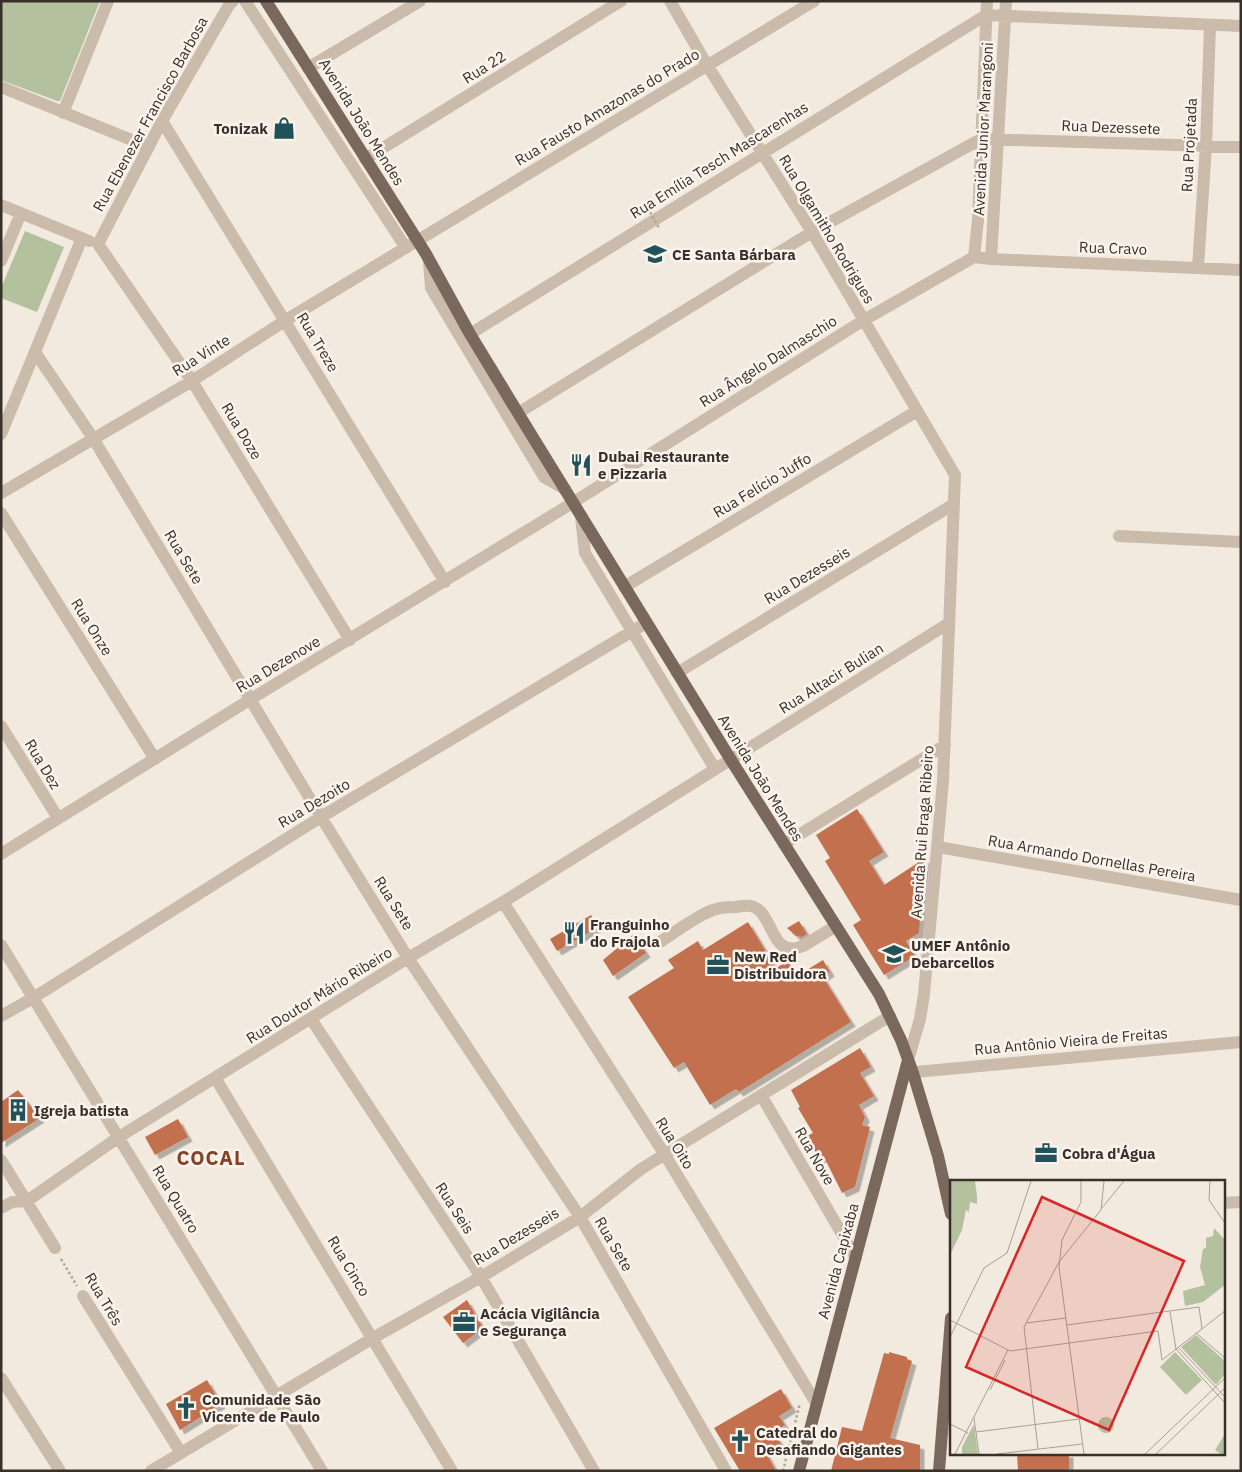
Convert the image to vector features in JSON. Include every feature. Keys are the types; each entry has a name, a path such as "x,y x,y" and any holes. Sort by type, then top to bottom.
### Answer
{"main road":[{"name":"Avenida João Mendes","path":"266,1 417,241 470,334 646,623 879,994 908,1060"},
{"name":"Avenida Capixaba","path":"799,1471 856,1258 909,1073 908,1060"},
{"path":"909,1073 938,1156 950,1210"},
{"path":"939,1471 946,1438 950,1342"}],"street":[{"path":"63,113 108,1"},
{"name":"Rua Ebenezer Francisco Barbosa","path":"98,244 162,121 233,1"},
{"name":"Avenida João Mendes","path":"245,1 406,248"},
{"path":"308,68 420,1"},
{"name":"Rua 22","path":"365,160 620,1"},
{"name":"Rua Olgamitho Rodrigues","path":"670,1 707,65 812,232 954,475"},
{"name":"Rua Fausto Amazonas do Prado","path":"417,241 814,1"},
{"name":"Avenida Junior Marangoni","path":"983,258 978,220 987,1"},
{"name":"Avenida Junior Marangoni","path":"983,258 998,139 1006,1"},
{"path":"986,15 1241,26"},
{"name":"Rua Emília Tesch Mascarenhas","path":"470,334 986,15"},
{"name":"Rua Projetada","path":"1198,267 1206,146 1210,25"},
{"path":"1,87 149,147"},
{"name":"Rua Treze","path":"162,121 286,320 445,582"},
{"name":"Rua Dezessete","path":"980,140 998,139 1241,148"},
{"path":"518,413 812,232 980,140"},
{"path":"1,204 98,244"},
{"path":"1,261 21,213"},
{"path":"1,434 82,238"},
{"name":"Rua Vinte","path":"1,493 192,381 286,320 417,241"},
{"name":"Rua Doze","path":"98,244 192,381 350,640"},
{"name":"Rua Cravo","path":"983,258 1241,270"},
{"name":"Rua Ângelo Dalmaschio","path":"572,503 864,320 983,258"},
{"name":"Avenida João Mendes","path":"429,261 431,288 544,477 565,489"},
{"name":"Rua Sete","path":"35,352 93,438 408,958 580,1217 726,1471"},
{"name":"Rua Felício Juffo","path":"624,587 917,411"},
{"name":"Avenida Rui Braga Ribeiro","path":"908,1060 915,1040 924,994 944,781 954,475"},
{"name":"Rua Dezenove","path":"1,854 572,503"},
{"name":"Rua Dezesseis","path":"677,673 954,504"},
{"name":"Rua Onze","path":"1,513 155,759"},
{"name":"Avenida João Mendes","path":"581,516 586,553 715,769"},
{"path":"1120,536 1241,542"},
{"name":"Rua Dezoito","path":"1,1016 33,998 322,817 646,623"},
{"name":"Rua Altacir Bulian","path":"731,760 949,623"},
{"name":"Rua Dez","path":"1,726 58,818"},
{"path":"784,844 945,745"},
{"name":"Rua Doutor Mário Ribeiro","path":"1,1208 12,1202 27,1201 119,1137 731,760"},
{"name":"Rua Armando Dornellas Pereira","path":"938,847 1241,900"},
{"name":"Rua Oito","path":"503,902 665,1155 816,1403"},
{"path":"660,942 706,912 719,908 748,906 757,909 765,918 777,940 785,947 791,949 803,946 836,926"},
{"name":"Rua Quatro","path":"1,945 322,1471"},
{"name":"Rua Dezesseis","path":"151,1471 580,1217 641,1169 890,1016"},
{"name":"Rua Seis","path":"311,1019 481,1277 594,1471"},
{"name":"Rua Antônio Vieira de Freitas","path":"909,1073 1241,1042"},
{"name":"Rua Cinco","path":"216,1078 374,1338 452,1471"},
{"name":"Rua Nove","path":"761,1095 856,1258"},
{"path":"1,1160 55,1248"},
{"path":"1224,1203 1241,1202"},
{"name":"Rua Três","path":"83,1296 181,1453"},
{"path":"1,1378 60,1471"}],"path":[{"path":"650,212 659,228"},
{"name":"Rua Três","path":"55,1248 83,1296"},
{"path":"783,1471 805,1385"}],"green space":[{"path":"1,1 100,1 60,101 1,80"},
{"path":"25,231 64,247 37,312 1,298 1,288"}],"building":[{"path":"857,809 884,852 869,861 884,885 925,858 919,933 906,941 915,956 884,975 853,925 861,920 825,861 830,858 816,835"},
{"name":"Franguinho do Frajola","path":"591,915 598,927 557,951 550,939"},
{"path":"799,921 807,934 802,937 796,936 787,928"},
{"path":"748,922 776,968 788,961 797,976 823,960 830,972 823,977 851,1022 739,1092 736,1089 710,1105 684,1062 674,1068 628,997 674,968 668,960 698,941 703,950"},
{"path":"634,934 646,953 613,976 603,960"},
{"path":"860,1048 871,1067 860,1073 874,1096 859,1105 865,1117 862,1125 870,1127 855,1187 842,1193 824,1157 819,1159 807,1136 813,1133 798,1108 800,1107 791,1090"},
{"name":"Igreja batista","path":"18,1090 40,1118 1,1143 1,1102"},
{"path":"178,1119 188,1137 155,1155 145,1137"},
{"name":"Acácia Vigilância e Segurança","path":"467,1300 483,1328 463,1343 443,1317"},
{"path":"889,1352 907,1357 907,1359 912,1361 890,1438 920,1445 920,1471 831,1471 842,1427 862,1431 884,1353 889,1354"},
{"name":"Comunidade São Vicente de Paulo","path":"207,1380 221,1404 180,1430 166,1404"},
{"path":"781,1389 792,1408 779,1416 785,1425 773,1432 781,1444 766,1453 776,1471 740,1471 714,1428"},
{"path":"1017,1454 1069,1454 1069,1471 1018,1471"}],"place":[{"name":"Tonizak","path":"284,128"},
{"name":"CE Santa Bárbara","path":"655,254"},
{"name":"Dubai Restaurante e Pizzaria","path":"581,465"},
{"name":"Franguinho do Frajola","path":"574,933"},
{"name":"UMEF Antônio Debarcellos","path":"894,954"},
{"name":"New Red Distribuidora","path":"718,965"},
{"name":"Igreja batista","path":"18,1110"},
{"name":"Cobra d'Água","path":"1046,1153"},
{"name":"Acácia Vigilância e Segurança","path":"464,1322"},
{"name":"Comunidade São Vicente de Paulo","path":"186,1408"},
{"name":"Catedral do Desafiando Gigantes","path":"740,1441"}],"district":[{"name":"COCAL","path":"211,1157"}]}
